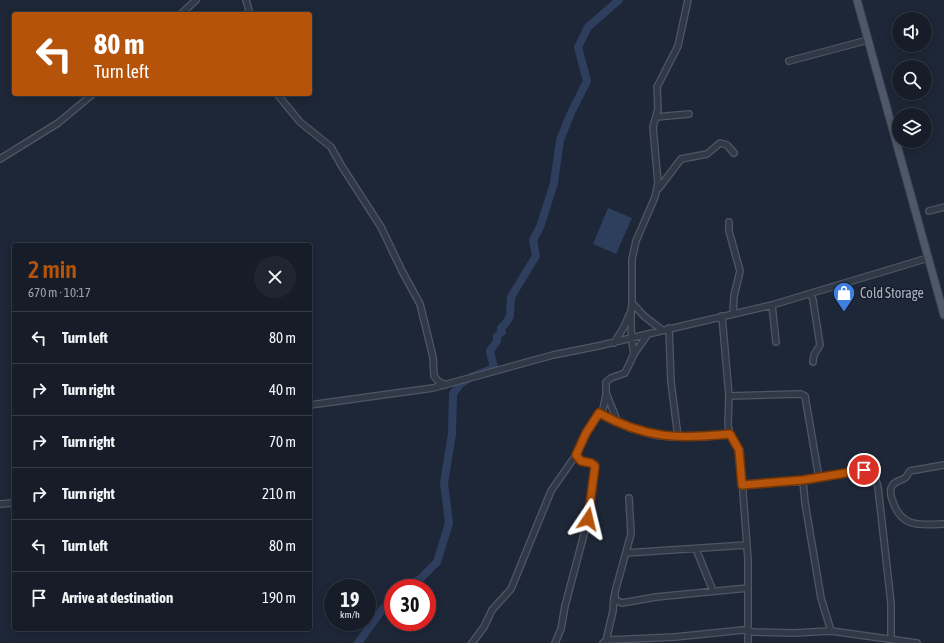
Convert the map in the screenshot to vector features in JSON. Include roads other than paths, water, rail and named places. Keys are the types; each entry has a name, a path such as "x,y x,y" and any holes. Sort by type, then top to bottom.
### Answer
{"main road":[{"path":"857,0 944,315"}],"street":[{"path":"183,12 196,0"},
{"path":"246,0 249,12"},
{"path":"657,190 658,175 653,127 658,109 657,87 678,46 688,0"},
{"path":"789,61 868,40"},
{"path":"0,159 58,123 91,96"},
{"path":"279,96 287,108 308,130 325,140 332,147 341,165 381,228 420,304 433,357 434,376 438,381 445,385"},
{"path":"656,117 689,114"},
{"path":"614,343 624,327 630,311 632,303 633,252 657,190 680,159 707,154 720,143 727,145 734,152"},
{"path":"929,212 944,207"},
{"path":"729,222 729,231 740,271 734,296 733,314"},
{"path":"312,405 374,397 445,385 553,355 614,343 669,328 772,305 928,258"},
{"path":"811,294 820,345 814,355 813,362"},
{"path":"632,303 644,316 662,330"},
{"path":"772,305 776,342"},
{"path":"630,311 632,326 631,338 634,354"},
{"path":"722,316 729,396 728,424 730,434 739,450 742,485 748,588 748,643"},
{"path":"669,328 671,382 678,437"},
{"path":"472,643 484,627 492,610 511,589 551,491 576,455 586,433 599,413 604,402 606,382 625,373 634,354 648,334"},
{"path":"606,390 615,416 629,428 654,435 678,437 730,434"},
{"path":"729,396 801,394 805,396 819,478"},
{"path":"599,413 612,421 622,423"},
{"path":"555,643 561,629 565,606 588,519 595,470 594,464 581,461 576,455"},
{"path":"944,465 910,471 905,478 895,483 890,491 896,510 907,521 918,525 944,524"},
{"path":"742,485 803,480 864,470 874,474 878,487 891,602 891,639"},
{"path":"803,480 805,503 821,598 831,631"},
{"path":"629,498 630,534 614,597 613,611 604,642 743,630 794,633 831,631 917,643"},
{"path":"0,504 12,503"},
{"path":"626,553 746,545"},
{"path":"696,549 713,591"},
{"path":"614,597 615,600 622,603 656,596 748,588"}],"water":[{"path":"608,208 632,218 616,254 593,244"}],"waterway":[{"path":"420,579 437,562 449,523 444,483 452,434 453,394 459,385 471,377 494,368 490,351 497,341 497,336 502,332 501,328 510,316 511,297 536,256 533,240 540,227 554,183 560,140 571,113 587,81 578,47 588,27 619,0"},
{"path":"358,643 384,608"}],"place":[{"name":"Cold Storage","path":"844,312"}]}
